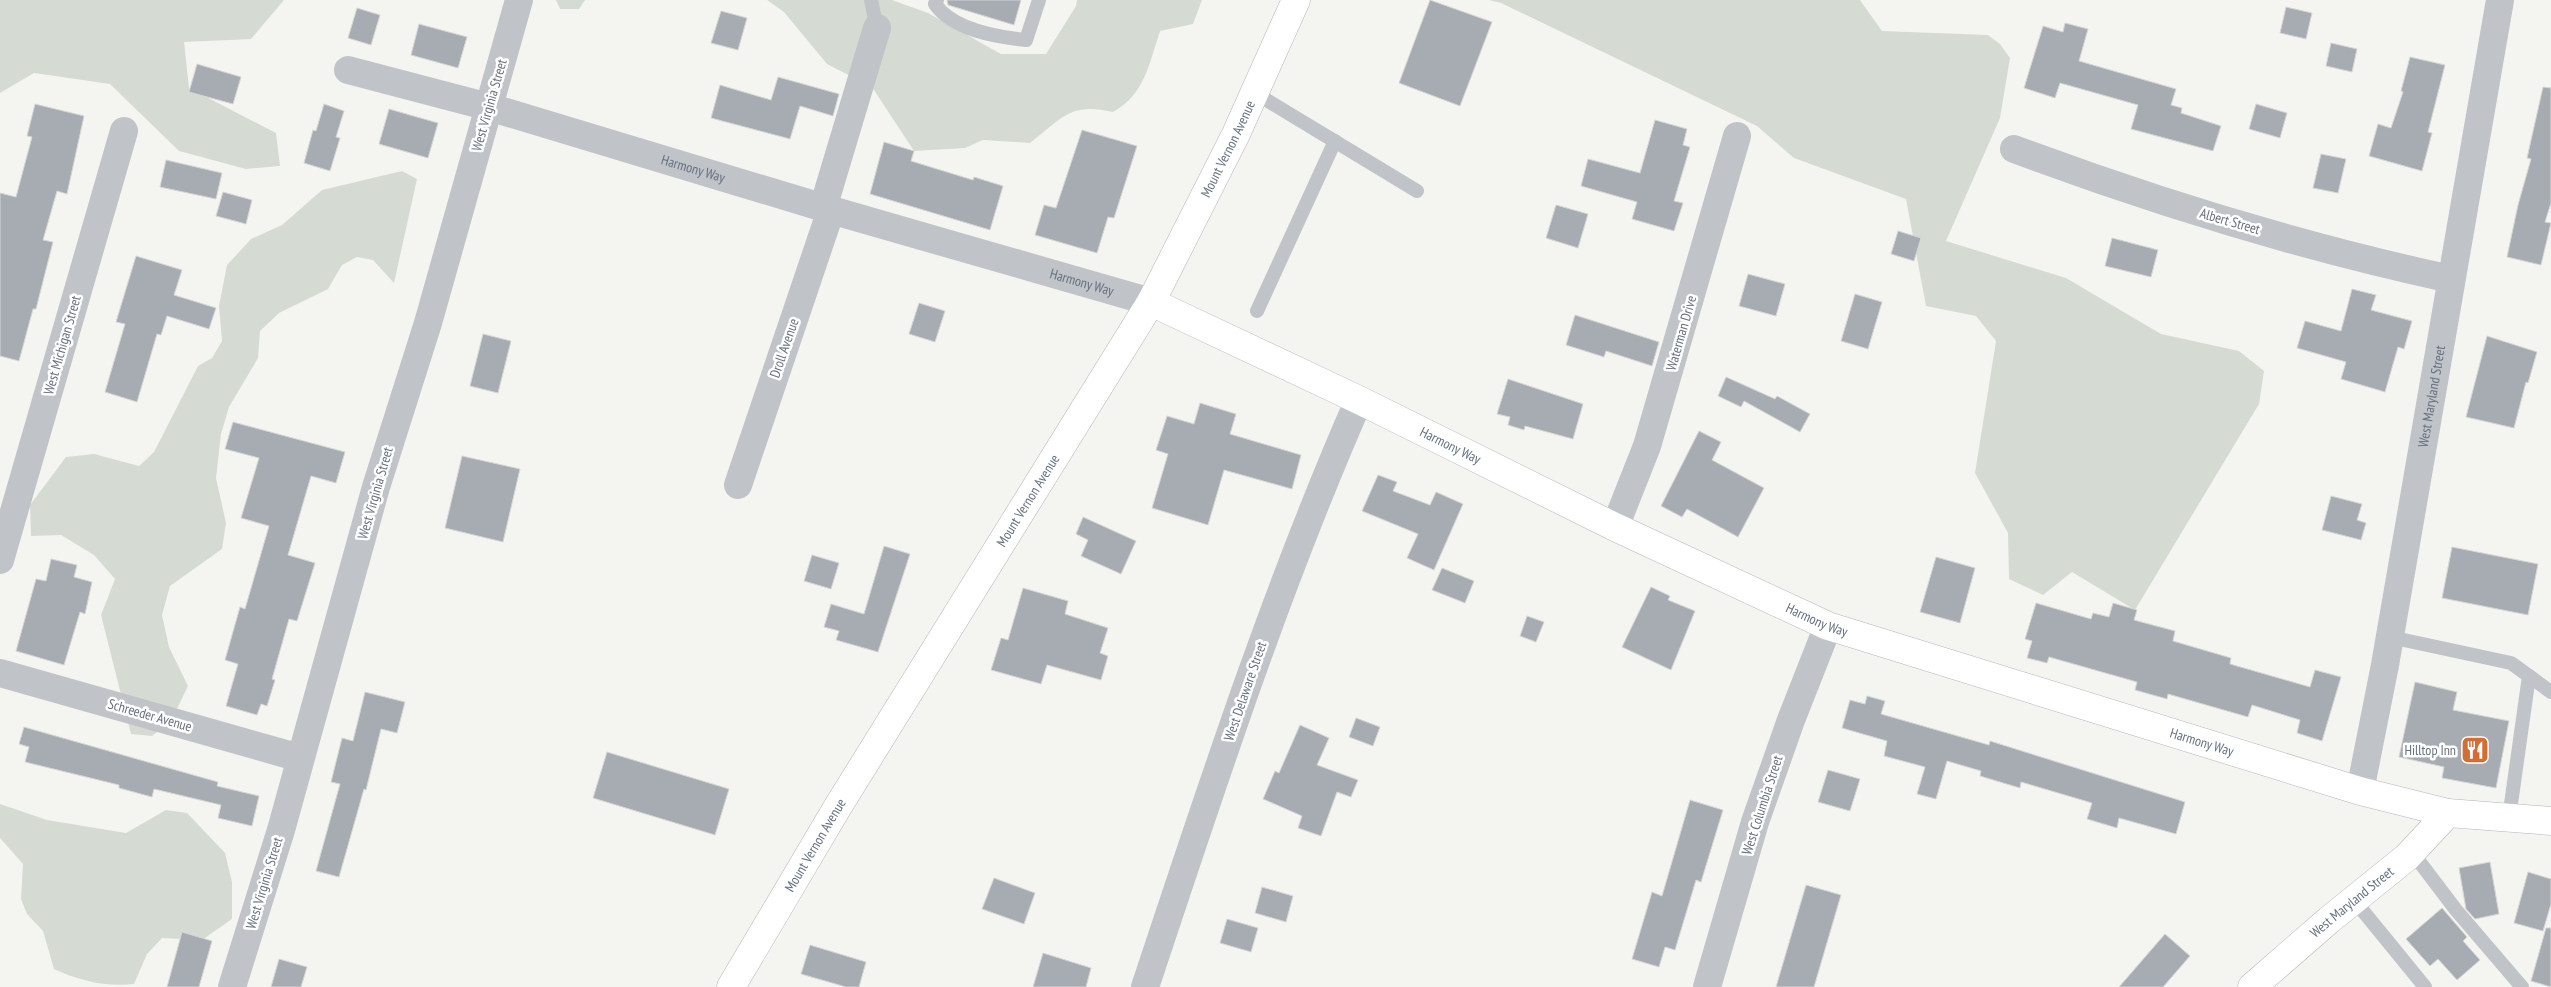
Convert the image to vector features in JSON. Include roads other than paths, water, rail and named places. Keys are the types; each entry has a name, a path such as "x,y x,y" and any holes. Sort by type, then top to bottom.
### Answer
{"street":[{"name":"West Virginia Street","path":"232,987 281,830 376,488 428,323 519,0"},
{"name":"Mount Vernon Avenue","path":"731,987 837,808 1151,302 1255,93 1296,0"},
{"name":"West Maryland Street","path":"2360,791 2390,637 2500,0"},
{"name":"Droll Avenue","path":"738,485 827,209 877,28"},
{"name":"Harmony Way","path":"348,70 489,107 827,209 1151,302 1359,400 1615,527 1828,626 2360,791 2448,813 2551,820"},
{"name":"West Michigan Street","path":"0,560 124,131"},
{"name":"Waterman Drive","path":"1615,527 1647,446 1737,136"},
{"name":"Albert Street","path":"2014,149 2182,208 2451,279"},
{"name":"West Delaware Street","path":"1144,987 1257,653 1328,470 1359,400"},
{"name":"West Columbia Street","path":"1707,987 1755,822 1791,720 1828,626"},
{"name":"Schreeder Avenue","path":"0,673 300,758"},
{"name":"West Maryland Street","path":"2252,987 2412,852 2448,813"}],"lane":[{"path":"871,0 877,28"},
{"path":"936,0 935,4 943,15 964,25 1003,38 1026,40 1039,0"},
{"path":"1255,93 1417,191"},
{"path":"1257,311 1335,142"},
{"path":"2390,637 2511,663 2551,692"},
{"path":"2508,818 2529,676"},
{"path":"2412,852 2462,917 2522,987"},
{"path":"2354,900 2425,987"}],"place":[{"name":"Hilltop Inn","path":"2475,750"}]}
